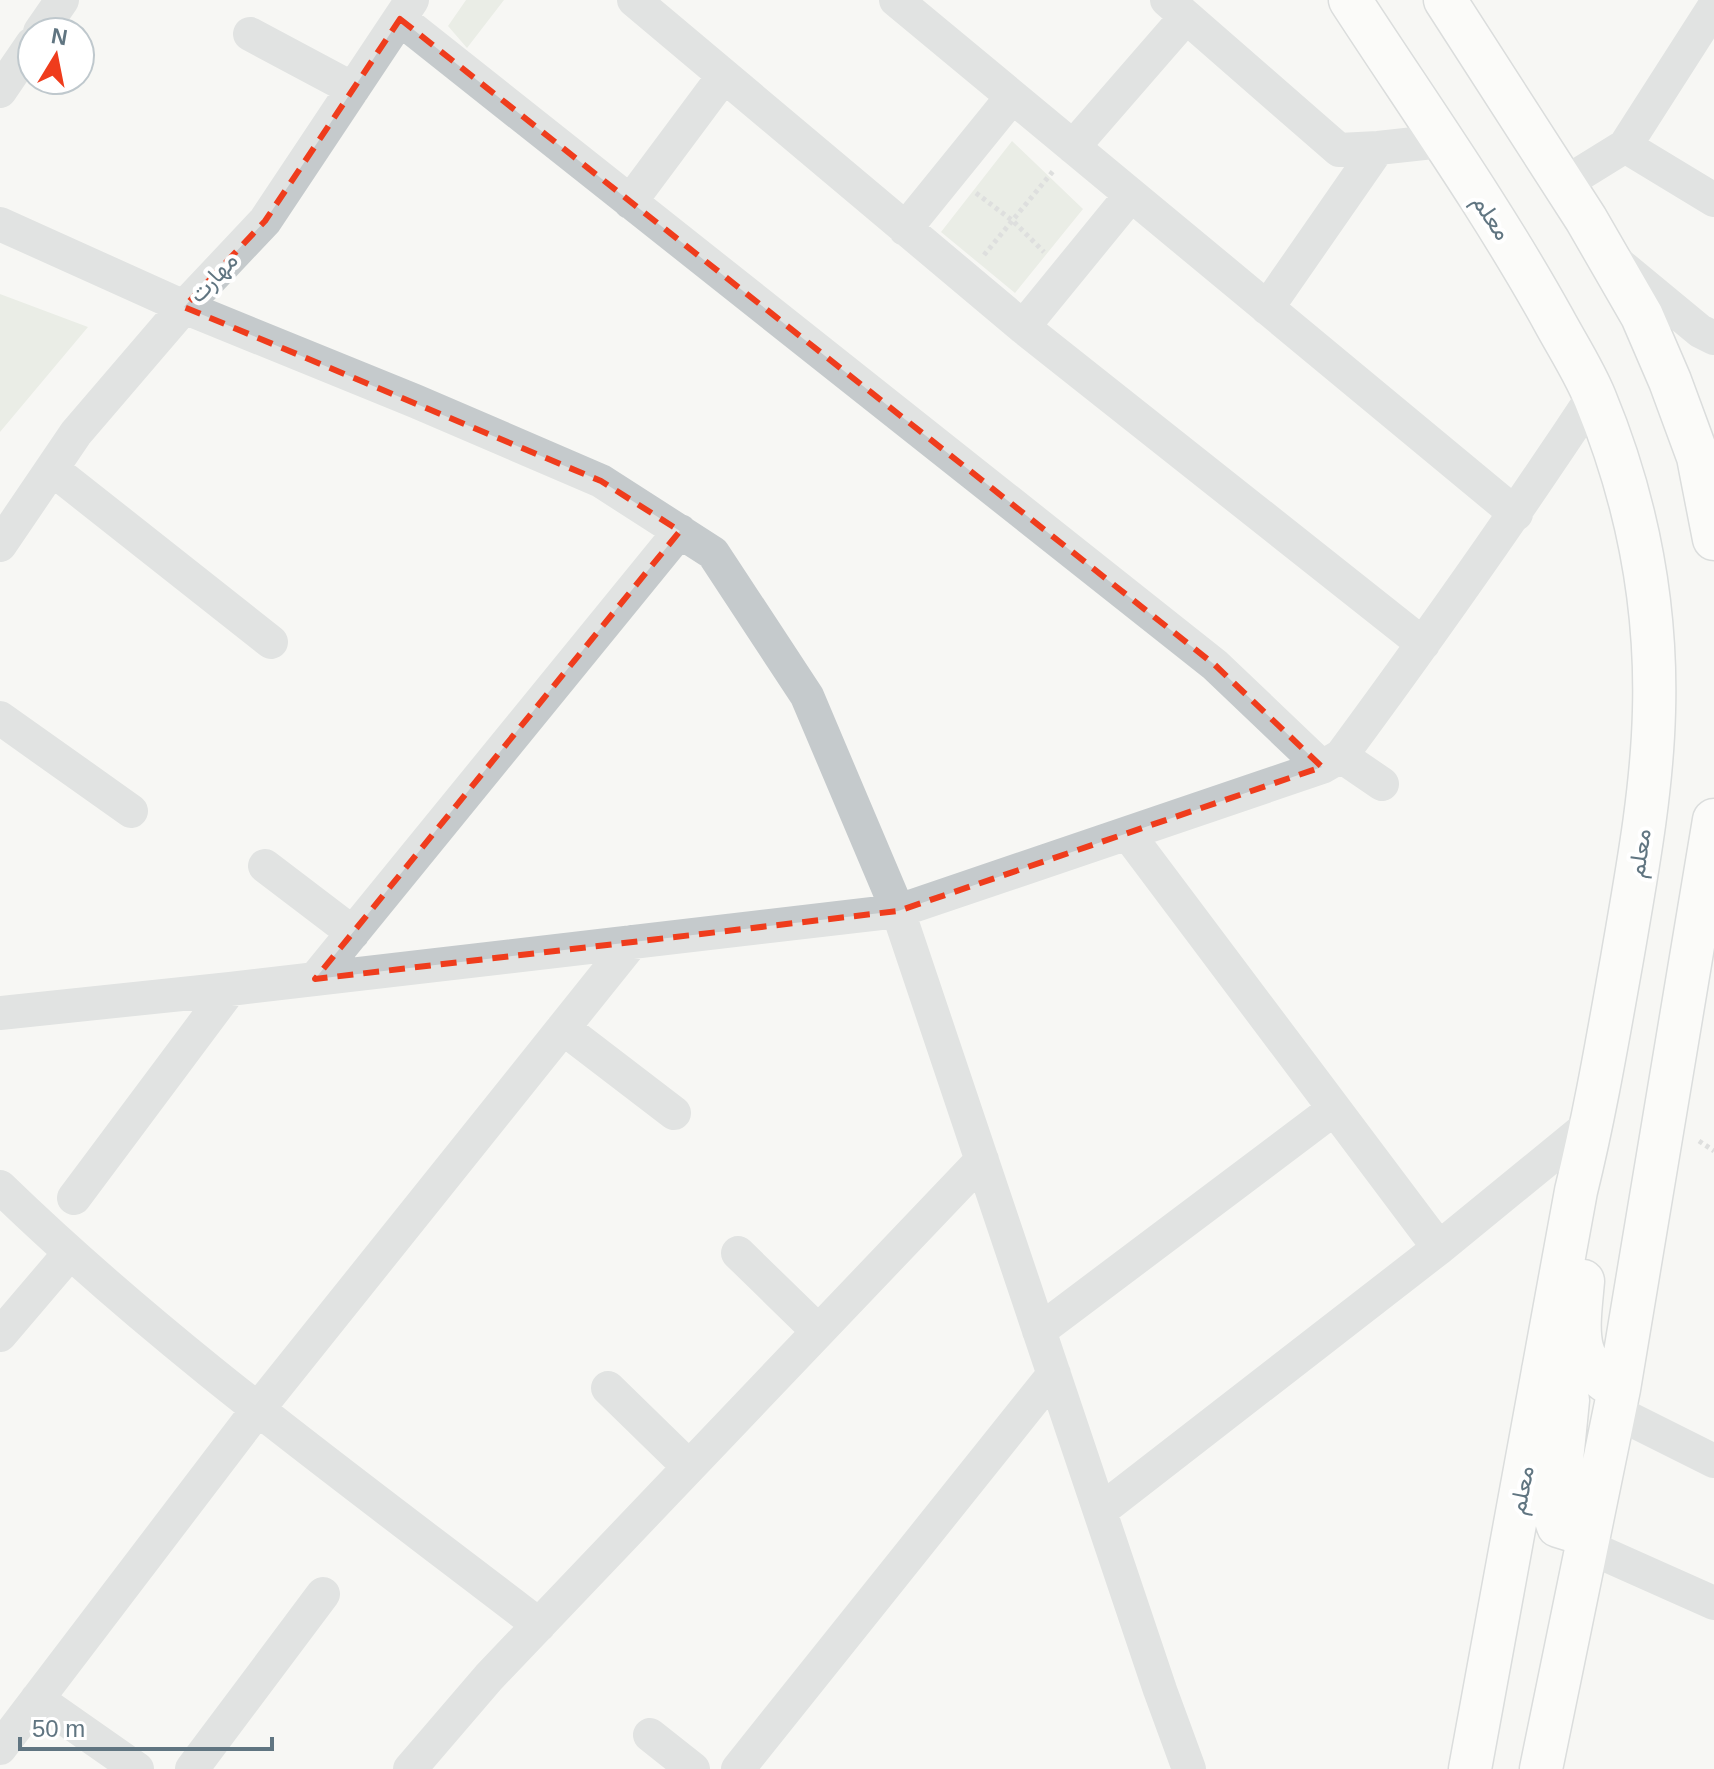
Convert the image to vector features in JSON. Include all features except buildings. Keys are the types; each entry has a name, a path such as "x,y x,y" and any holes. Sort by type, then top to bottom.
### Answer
{"main road":[{"name":"معلم","path":"1350,0 1519,257 1594,395 1622,471 1643,556 1653,658 1651,768 1641,851 1593,1122 1576,1191 1470,1769"},
{"path":"1445,0 1608,255 1642,316 1698,457 1714,539"},
{"path":"1541,1769 1616,1400 1714,820"},
{"path":"1576,1191 1587,1219 1591,1244 1583,1278 1578,1332 1586,1361 1616,1400"},
{"path":"1543,1370 1564,1390 1568,1400 1556,1520 1558,1526 1586,1541"}],"street":[{"path":"634,0 1023,327 1423,644"},
{"path":"896,0 1516,514"},
{"path":"1562,185 1625,146 1714,7"},
{"path":"1073,147 1177,8 1339,150 1442,141"},
{"path":"406,10 630,202 1215,665 1332,762 1382,784"},
{"name":"مهارت","path":"0,545 76,433 184,307 265,221 406,10"},
{"path":"250,34 353,89"},
{"path":"0,91 16,68"},
{"path":"630,202 723,77"},
{"path":"905,229 1012,97"},
{"path":"1625,146 1714,200"},
{"path":"1267,308 1378,148"},
{"path":"1023,327 1130,196"},
{"path":"0,224 184,307 601,481 713,553 807,696 898,911 1189,1769"},
{"path":"1608,255 1655,296 1700,331 1714,338"},
{"path":"0,1013 898,911 1332,762 1423,644 1516,514 1594,395"},
{"path":"52,469 271,642"},
{"path":"315,979 680,531"},
{"path":"0,718 131,811"},
{"path":"1128,834 1439,1248"},
{"path":"265,866 353,933"},
{"path":"0,1748 20,1708 632,942"},
{"path":"74,1198 230,989"},
{"path":"563,1028 674,1113"},
{"path":"1039,1331 1334,1109"},
{"path":"1100,1511 1439,1248 1593,1122"},
{"path":"410,1769 539,1625 982,1160"},
{"path":"0,1187 69,1254 258,1409 539,1625"},
{"path":"738,1253 818,1331"},
{"path":"1,1337 69,1254"},
{"path":"738,1769 1054,1374"},
{"path":"608,1388 689,1467"},
{"path":"1616,1400 1714,1461"},
{"path":"1586,1541 1714,1603"},
{"path":"192,1769 323,1594"},
{"path":"20,1708 137,1769"},
{"path":"650,1735 693,1769"}],"path":[{"path":"966,277 1073,147"},
{"path":"950,174 1013,221 1066,274"}],"highlighted area":[{"path":"400,19 1215,665 1322,767 898,911 315,979 680,531 601,481 184,307 265,221"}],"shaded area":[{"path":"466,0 504,0 467,48 448,26"},
{"path":"1012,141 1083,209 1015,293 941,232"},
{"path":"0,294 88,327 0,432"}]}
